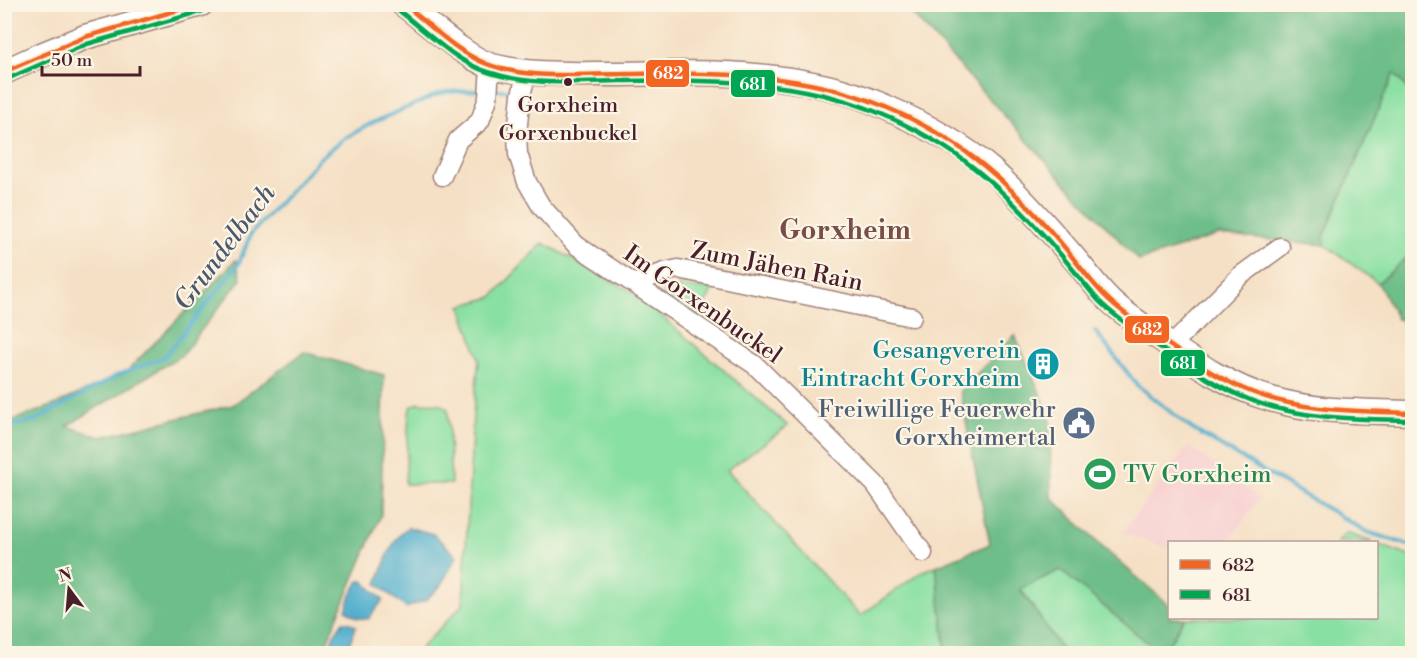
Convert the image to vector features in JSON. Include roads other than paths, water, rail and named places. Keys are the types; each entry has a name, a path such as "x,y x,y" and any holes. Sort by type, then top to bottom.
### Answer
{"main road":[{"path":"4,72 41,54 85,37 201,4"},
{"path":"404,4 456,46 489,82 527,72 723,73 832,88 879,104 926,125 988,168 1032,209 1113,304 1226,382 1269,399 1318,409 1413,413"}],"street":[{"name":"Im Gorxenbuckel","path":"527,72 521,95 517,144 522,169 541,206 576,245 755,365 875,484 923,553"},
{"path":"442,176 458,140 480,121 489,82"},
{"path":"1171,346 1240,276 1281,247"},
{"name":"Zum Jähen Rain","path":"634,284 678,269 912,318"}],"water":[{"path":"408,527 433,534 457,556 441,585 426,600 406,608 377,584 392,546"},
{"path":"359,581 363,581 383,600 368,619 358,618 346,610"},
{"path":"343,622 356,626 350,642 342,653 327,653 334,635"}],"waterway":[{"name":"Grundelbach","path":"4,427 34,421 118,375 164,357 238,265 251,234 321,157 345,138 372,123 436,95 445,92 484,90"},
{"name":"Grundelbach","path":"495,90 509,90"},
{"path":"1095,331 1137,385 1192,429 1367,532 1412,546"}],"place":[{"name":"Gorxheim Gorxenbuckel","path":"568,82"},
{"name":"Gesangverein Eintracht Gorxheim","path":"1043,364"},
{"name":"Freiwillige Feuerwehr Gorxheimertal","path":"1079,423"},
{"name":"TV Gorxheim","path":"1100,474"}],"district":[{"name":"Gorxheim","path":"845,230"}]}
